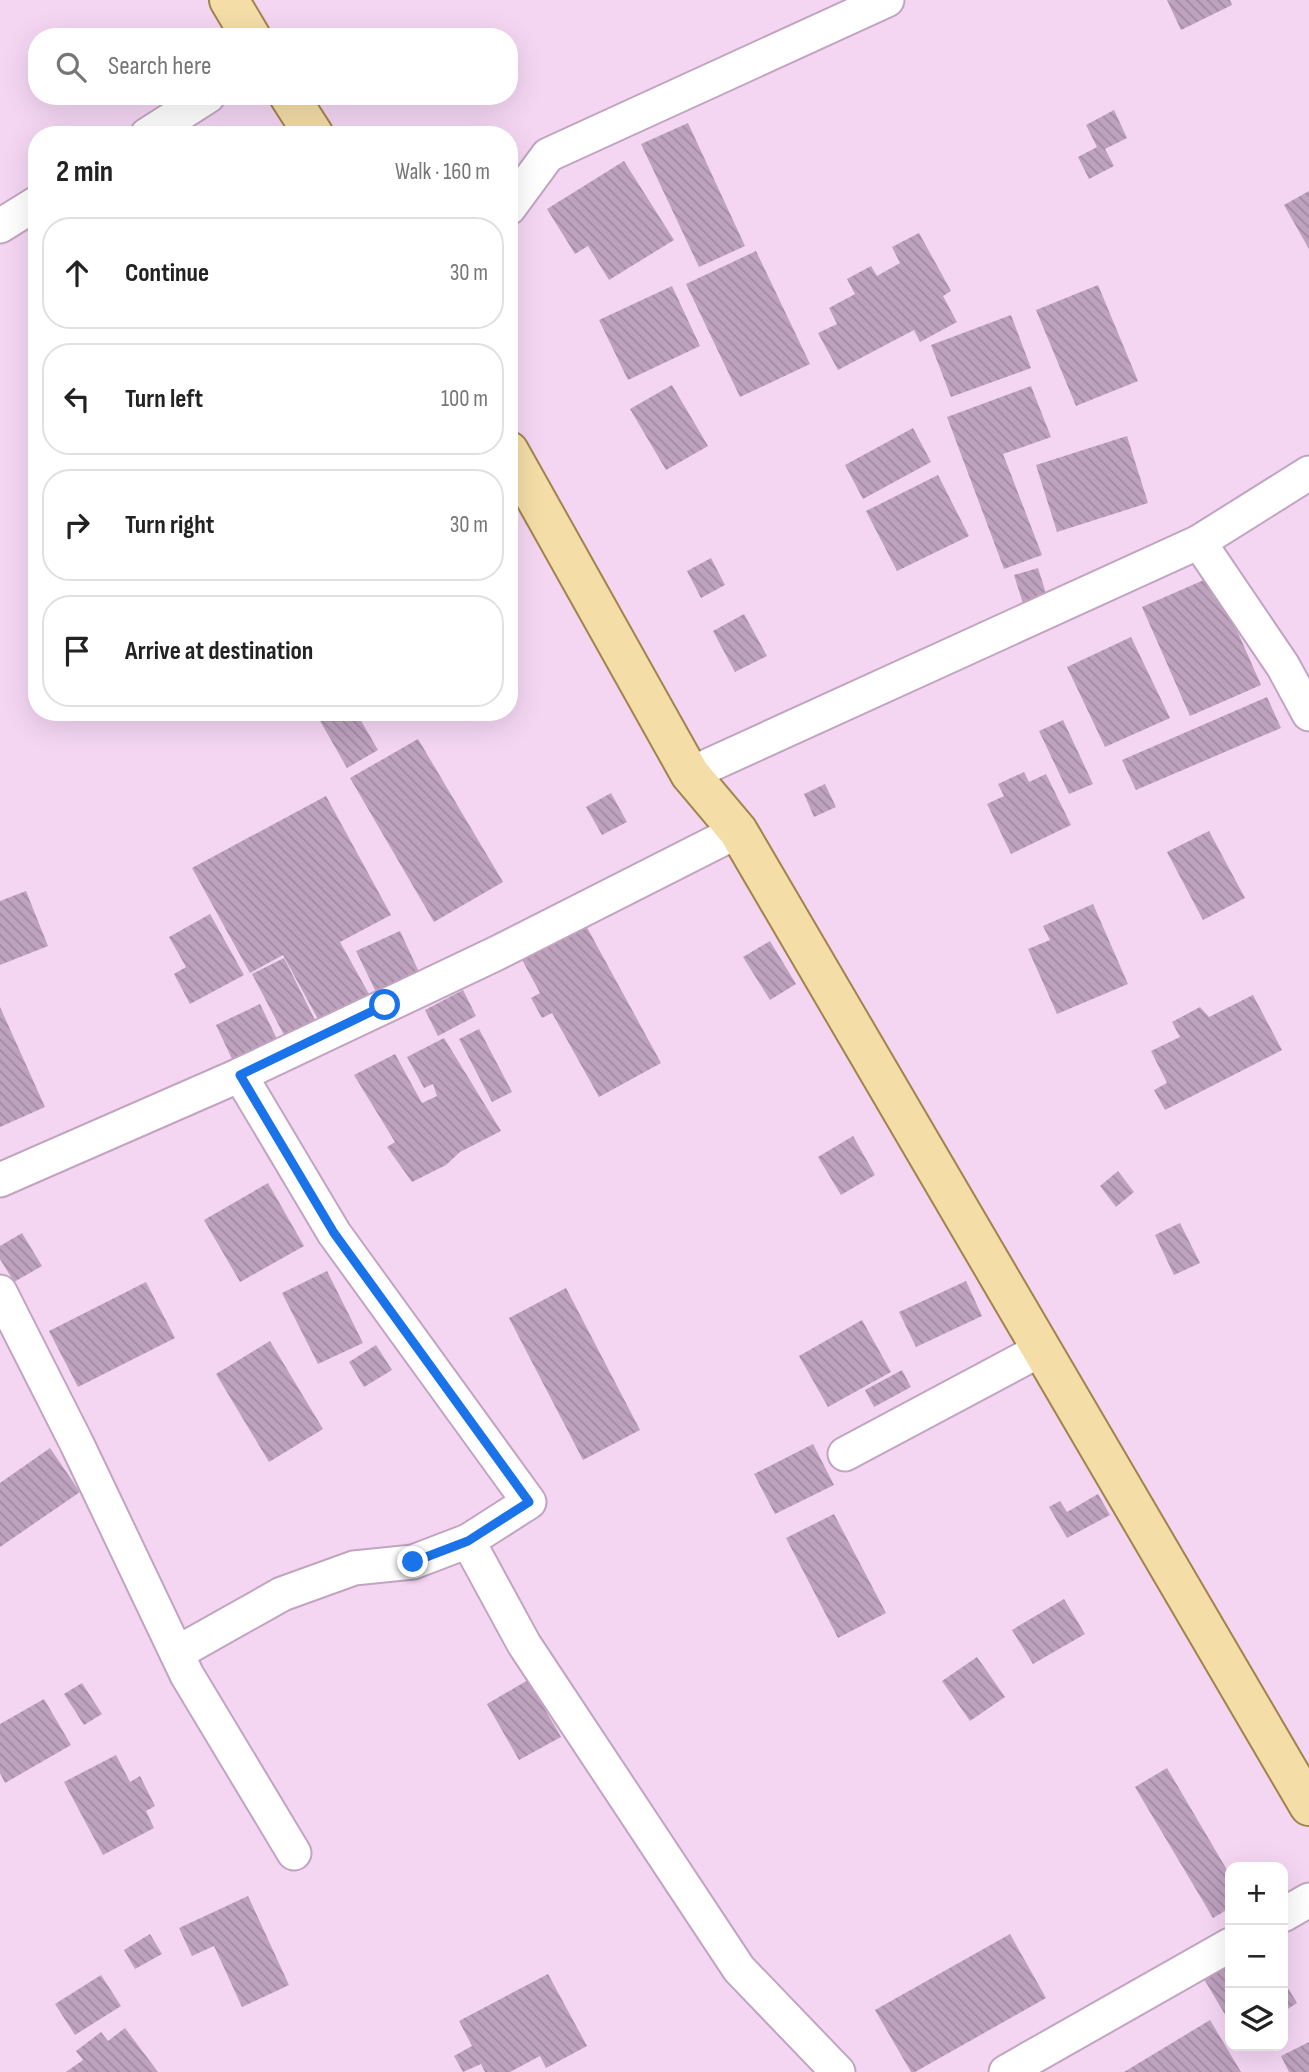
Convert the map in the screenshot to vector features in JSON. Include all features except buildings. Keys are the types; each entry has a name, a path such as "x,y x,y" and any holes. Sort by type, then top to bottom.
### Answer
{"main road":[{"path":"229,0 246,28"},
{"path":"295,105 308,126"},
{"path":"518,467 690,774 738,831 1309,1806"}],"street":[{"path":"518,196 548,155 887,0"},
{"path":"161,126 194,105"},
{"path":"0,226 28,209"},
{"path":"690,774 1199,542 1309,473"},
{"path":"1199,542 1283,666 1309,714"},
{"path":"0,1180 240,1075 495,954 738,831"},
{"path":"177,1653 282,1594 354,1568 413,1562 468,1541 529,1502 334,1233 240,1075"},
{"path":"0,1292 77,1444 187,1675 294,1853"},
{"path":"845,1454 1042,1349"},
{"path":"468,1541 524,1644 739,1969 838,2072"},
{"path":"1288,1912 1309,1900"},
{"path":"1006,2072 1225,1948"}],"route":[{"path":"385,1005 240,1075 334,1233 529,1502 468,1541 413,1562"}]}
